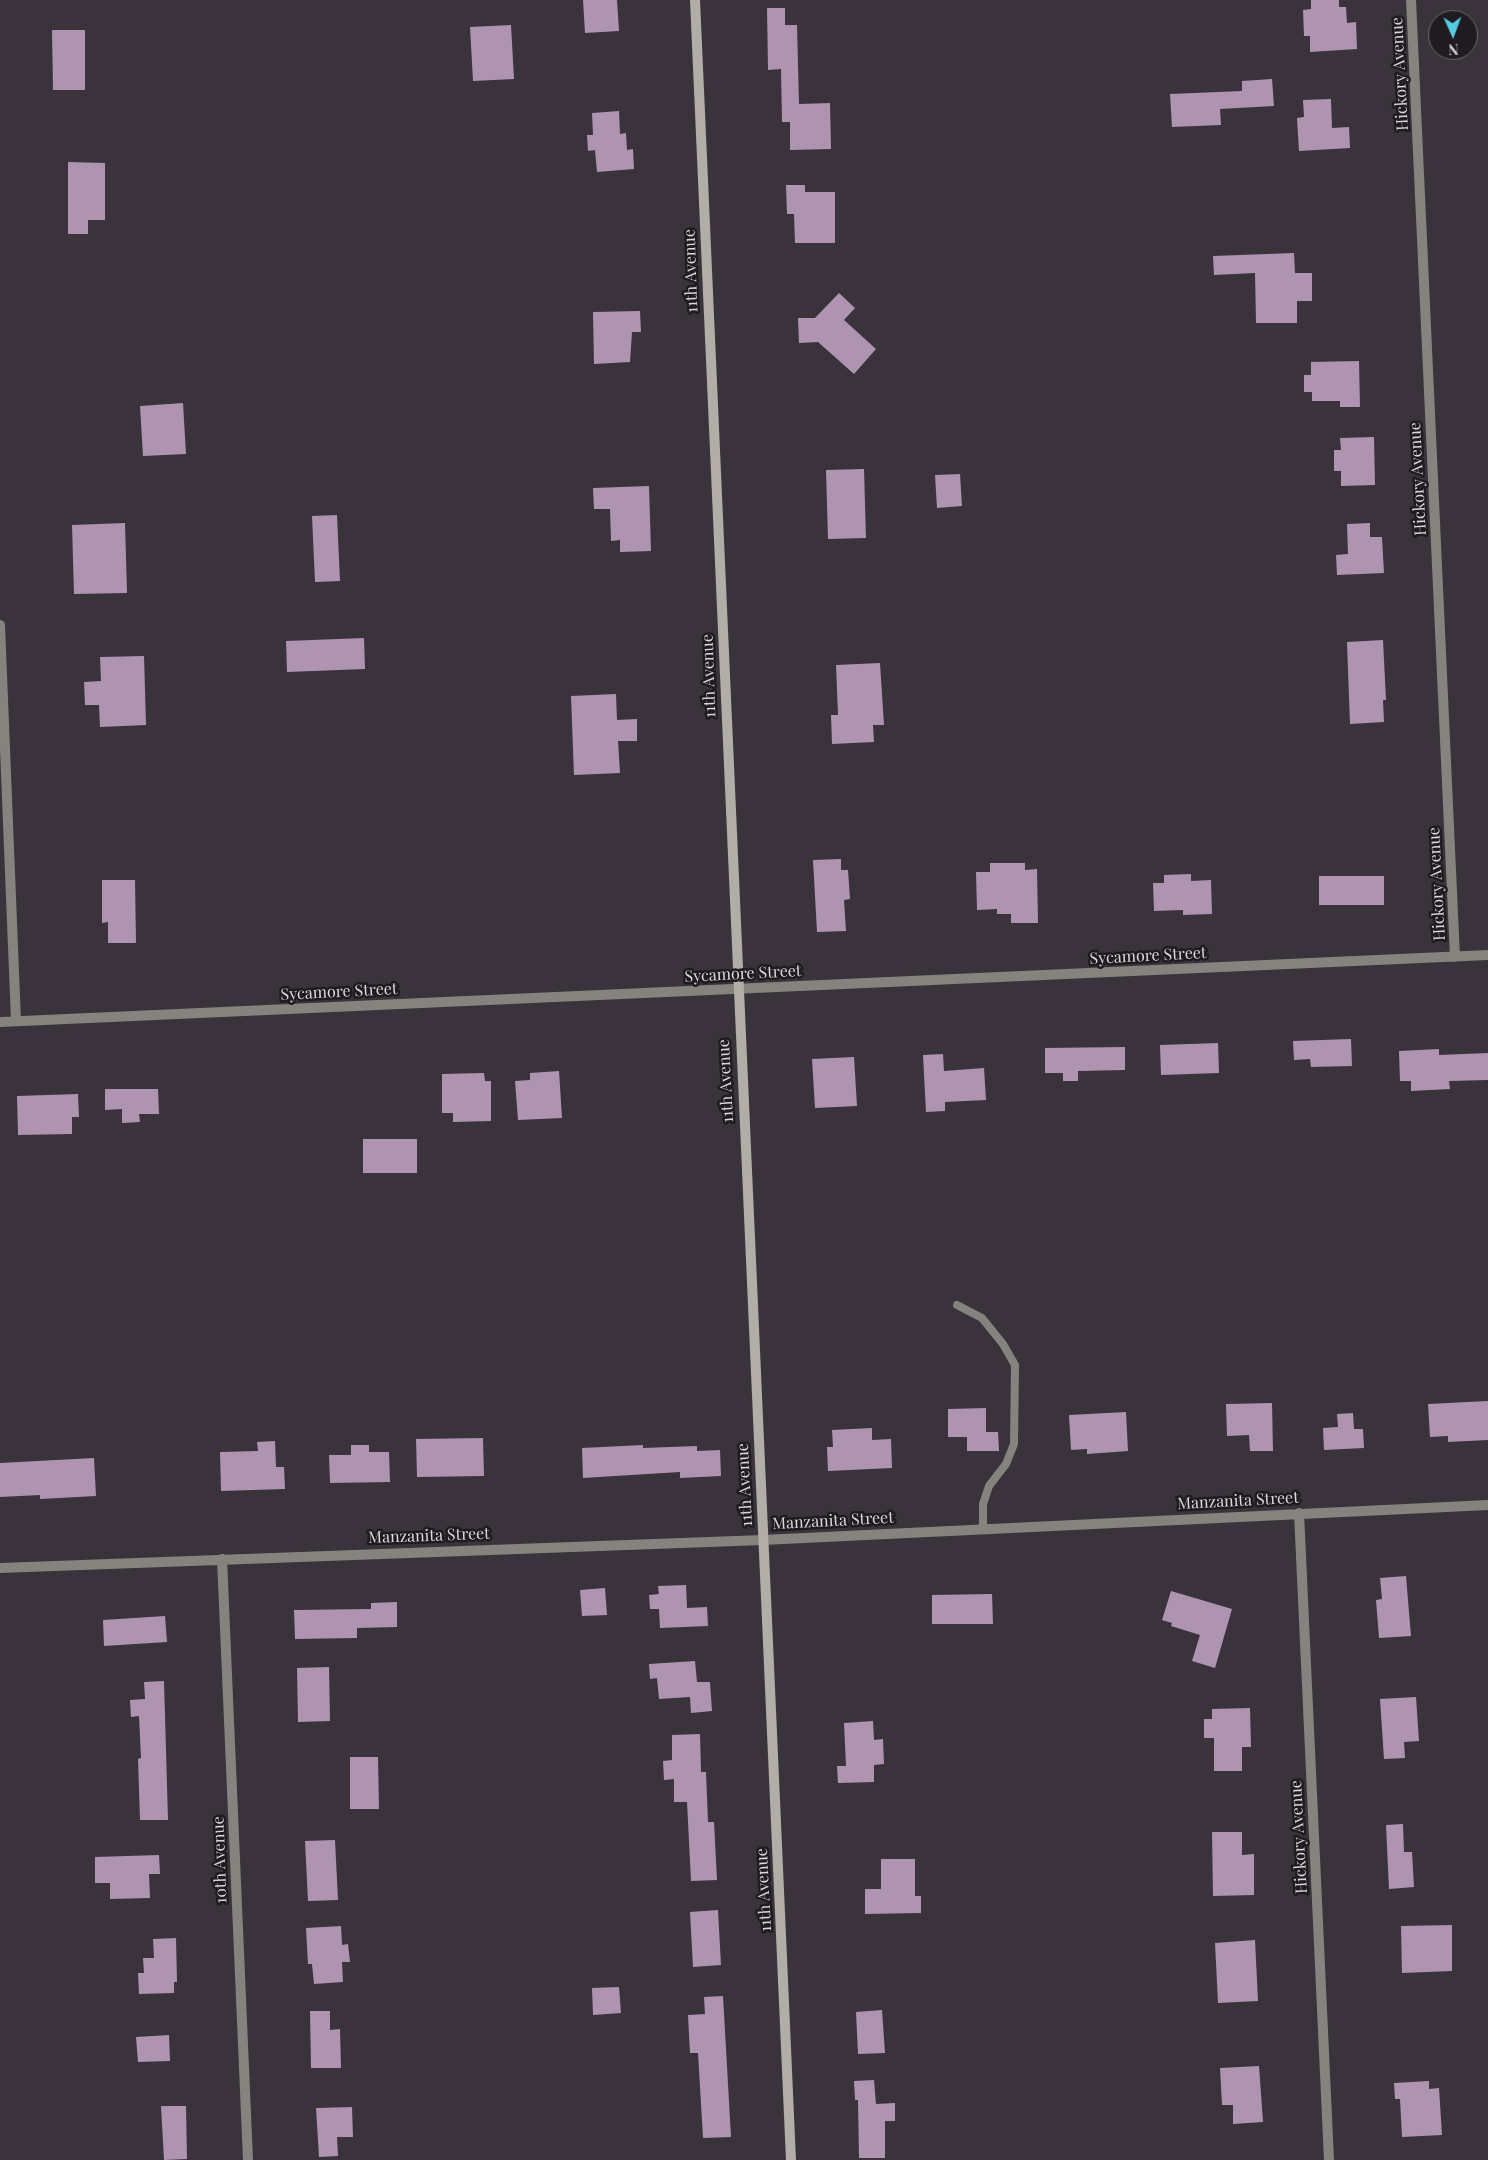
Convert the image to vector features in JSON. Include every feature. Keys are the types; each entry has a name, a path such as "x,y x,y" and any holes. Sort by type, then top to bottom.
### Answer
{"main road":[{"name":"11th Avenue","path":"695,0 737,989 791,2160"}],"street":[{"name":"Hickory Avenue","path":"1411,0 1456,957"},
{"path":"0,625 16,1021"},
{"name":"Sycamore Street","path":"0,1022 1488,955"},
{"name":"Manzanita Street","path":"0,1568 763,1540 1488,1505"},
{"name":"Hickory Avenue","path":"1299,1513 1329,2160"},
{"name":"10th Avenue","path":"222,1559 248,2160"}],"lane":[{"path":"957,1304 982,1318 1003,1344 1014,1365 1014,1444 1006,1464 989,1486 983,1504 983,1529"}],"building":[{"path":"583,0 617,0 619,31 585,33"},
{"path":"1311,0 1339,0 1339,7 1346,7 1347,23 1356,22 1357,49 1310,52 1310,36 1304,36 1303,10 1311,9"},
{"path":"767,8 785,8 785,25 797,25 799,104 830,103 831,149 790,150 790,122 782,122 781,69 768,70"},
{"path":"511,25 514,79 473,81 470,27"},
{"path":"52,30 85,30 85,90 53,90"},
{"path":"1272,79 1274,106 1220,109 1221,125 1172,127 1170,94 1242,91 1242,81"},
{"path":"1331,99 1332,128 1349,127 1350,148 1299,151 1297,118 1304,117 1303,100"},
{"path":"619,111 620,134 626,133 627,150 633,149 634,169 597,172 595,150 588,151 587,135 593,135 592,113"},
{"path":"68,162 105,163 105,220 88,220 88,234 68,234"},
{"path":"786,185 805,185 805,192 835,192 835,243 795,243 794,214 787,214"},
{"path":"1294,253 1295,273 1312,273 1312,301 1297,301 1297,323 1256,323 1255,273 1214,275 1213,256"},
{"path":"839,293 855,308 844,320 876,349 854,374 818,342 799,343 798,318 815,318"},
{"path":"640,311 641,332 632,332 630,362 594,364 593,312"},
{"path":"1359,361 1360,407 1340,407 1340,401 1312,401 1312,392 1304,392 1304,375 1311,375 1311,362"},
{"path":"183,403 186,454 143,456 140,406"},
{"path":"1374,437 1375,485 1341,486 1341,471 1334,471 1334,450 1341,450 1340,438"},
{"path":"864,469 866,538 828,539 826,470"},
{"path":"960,474 962,506 937,508 935,475"},
{"path":"649,486 651,551 620,552 620,540 611,541 610,509 594,509 593,488"},
{"path":"337,515 340,581 315,582 312,516"},
{"path":"125,523 127,593 74,594 72,525"},
{"path":"1370,523 1370,537 1382,537 1384,573 1337,575 1336,555 1348,554 1347,524"},
{"path":"364,638 365,669 287,672 286,641"},
{"path":"1383,640 1386,700 1383,700 1384,722 1350,724 1347,642"},
{"path":"144,656 146,725 100,727 99,705 85,705 84,682 101,681 100,657"},
{"path":"880,663 884,725 873,725 874,742 832,744 831,715 838,715 836,665"},
{"path":"616,694 617,720 637,719 637,741 618,741 620,773 574,775 571,696"},
{"path":"841,859 841,870 848,870 850,899 844,900 846,931 817,932 813,860"},
{"path":"990,863 1025,863 1025,870 1037,869 1038,923 1011,923 1011,914 997,914 997,909 977,910 976,872 990,872"},
{"path":"1191,874 1191,881 1211,880 1212,914 1183,915 1183,910 1154,911 1153,883 1164,883 1164,875"},
{"path":"1319,876 1384,876 1384,905 1319,905"},
{"path":"102,880 135,880 136,943 108,943 108,922 102,923"},
{"path":"1351,1039 1352,1066 1311,1067 1310,1059 1294,1060 1293,1041"},
{"path":"1218,1043 1219,1073 1161,1075 1160,1045"},
{"path":"1125,1047 1125,1070 1078,1071 1078,1081 1063,1081 1063,1073 1045,1073 1045,1048"},
{"path":"1439,1049 1439,1055 1488,1053 1488,1080 1449,1081 1450,1089 1411,1091 1411,1081 1400,1081 1399,1051"},
{"path":"943,1054 944,1071 984,1068 986,1100 945,1102 945,1111 926,1112 923,1055"},
{"path":"854,1057 857,1106 815,1108 812,1059"},
{"path":"559,1071 562,1118 518,1120 515,1081 530,1080 530,1073"},
{"path":"484,1073 485,1081 491,1081 491,1121 453,1122 453,1113 442,1113 442,1074"},
{"path":"105,1089 158,1089 159,1114 139,1114 140,1122 122,1123 122,1109 105,1110"},
{"path":"78,1094 79,1117 72,1117 72,1134 18,1135 17,1096"},
{"path":"363,1139 417,1139 417,1173 363,1173"},
{"path":"1488,1401 1488,1440 1448,1442 1448,1436 1430,1437 1428,1404"},
{"path":"1272,1403 1273,1451 1250,1451 1249,1435 1227,1436 1226,1404"},
{"path":"986,1408 986,1432 998,1432 999,1451 967,1451 967,1437 948,1437 948,1409"},
{"path":"1126,1412 1128,1451 1087,1454 1087,1449 1071,1450 1069,1415"},
{"path":"1353,1413 1354,1429 1363,1429 1364,1448 1324,1450 1323,1428 1338,1427 1337,1414"},
{"path":"872,1428 872,1440 891,1439 892,1468 828,1471 827,1447 833,1447 832,1430"},
{"path":"483,1438 484,1476 417,1477 416,1439"},
{"path":"275,1441 276,1467 284,1467 285,1489 221,1491 220,1452 258,1451 257,1442"},
{"path":"351,1445 369,1445 369,1452 389,1452 390,1482 330,1483 329,1455 351,1455"},
{"path":"643,1445 643,1448 697,1446 697,1451 720,1450 721,1476 680,1478 680,1472 583,1478 582,1448"},
{"path":"94,1458 96,1496 40,1499 40,1495 0,1497 0,1463"},
{"path":"1406,1576 1411,1636 1379,1638 1376,1600 1382,1599 1380,1578"},
{"path":"686,1585 687,1608 707,1607 708,1626 660,1628 659,1609 650,1609 649,1595 659,1594 658,1586"},
{"path":"605,1588 607,1615 582,1616 580,1590"},
{"path":"1171,1591 1232,1609 1215,1668 1192,1661 1200,1635 1171,1626 1172,1623 1162,1620"},
{"path":"992,1594 993,1624 932,1624 932,1595"},
{"path":"397,1602 397,1627 357,1628 357,1638 295,1639 294,1610 371,1609 371,1603"},
{"path":"165,1616 167,1642 104,1646 103,1620"},
{"path":"695,1661 697,1682 710,1682 712,1711 691,1713 690,1697 659,1699 657,1678 650,1679 649,1664"},
{"path":"329,1667 330,1721 298,1722 297,1668"},
{"path":"164,1681 168,1820 140,1820 138,1759 141,1758 139,1716 131,1717 130,1700 145,1699 144,1682"},
{"path":"1416,1697 1419,1741 1404,1742 1405,1758 1384,1759 1380,1699"},
{"path":"1250,1708 1251,1747 1242,1747 1242,1771 1214,1771 1214,1738 1204,1738 1204,1719 1212,1719 1212,1709"},
{"path":"873,1721 874,1740 883,1739 884,1764 874,1765 874,1782 838,1783 837,1766 846,1766 844,1723"},
{"path":"700,1734 701,1772 706,1772 708,1822 714,1822 717,1880 691,1881 687,1802 674,1802 674,1779 664,1780 663,1761 672,1760 672,1735"},
{"path":"350,1757 378,1757 379,1809 350,1809"},
{"path":"1403,1824 1404,1852 1412,1852 1414,1887 1389,1889 1386,1825"},
{"path":"1212,1832 1242,1832 1242,1855 1254,1854 1254,1895 1213,1896"},
{"path":"335,1840 338,1900 308,1901 305,1841"},
{"path":"159,1855 160,1874 149,1874 150,1898 110,1899 110,1883 95,1883 95,1857"},
{"path":"881,1859 915,1859 915,1896 921,1896 921,1913 865,1914 865,1889 881,1889"},
{"path":"718,1910 721,1965 693,1967 690,1912"},
{"path":"1452,1925 1452,1971 1402,1973 1401,1926"},
{"path":"341,1926 342,1945 348,1944 350,1962 342,1962 343,1982 314,1984 312,1964 308,1964 306,1928"},
{"path":"176,1938 177,1982 174,1982 174,1993 139,1994 138,1973 144,1973 143,1958 154,1958 153,1939"},
{"path":"1255,1940 1258,2001 1218,2003 1215,1943"},
{"path":"619,1987 621,2013 593,2015 592,1988"},
{"path":"723,1996 731,2137 703,2138 698,2053 690,2053 688,2015 705,2014 704,1997"},
{"path":"882,2010 885,2053 858,2054 856,2012"},
{"path":"310,2011 330,2011 330,2030 340,2029 341,2068 311,2068"},
{"path":"169,2035 170,2061 138,2062 136,2037"},
{"path":"1259,2066 1263,2122 1233,2124 1233,2105 1222,2105 1220,2068"},
{"path":"874,2080 876,2104 895,2103 895,2121 885,2121 885,2158 859,2158 858,2100 855,2100 854,2081"},
{"path":"1429,2081 1429,2089 1439,2088 1442,2135 1402,2137 1400,2099 1395,2099 1394,2083"},
{"path":"161,2106 186,2106 187,2159 164,2160"},
{"path":"352,2107 353,2137 337,2137 338,2156 319,2157 316,2108"}]}
